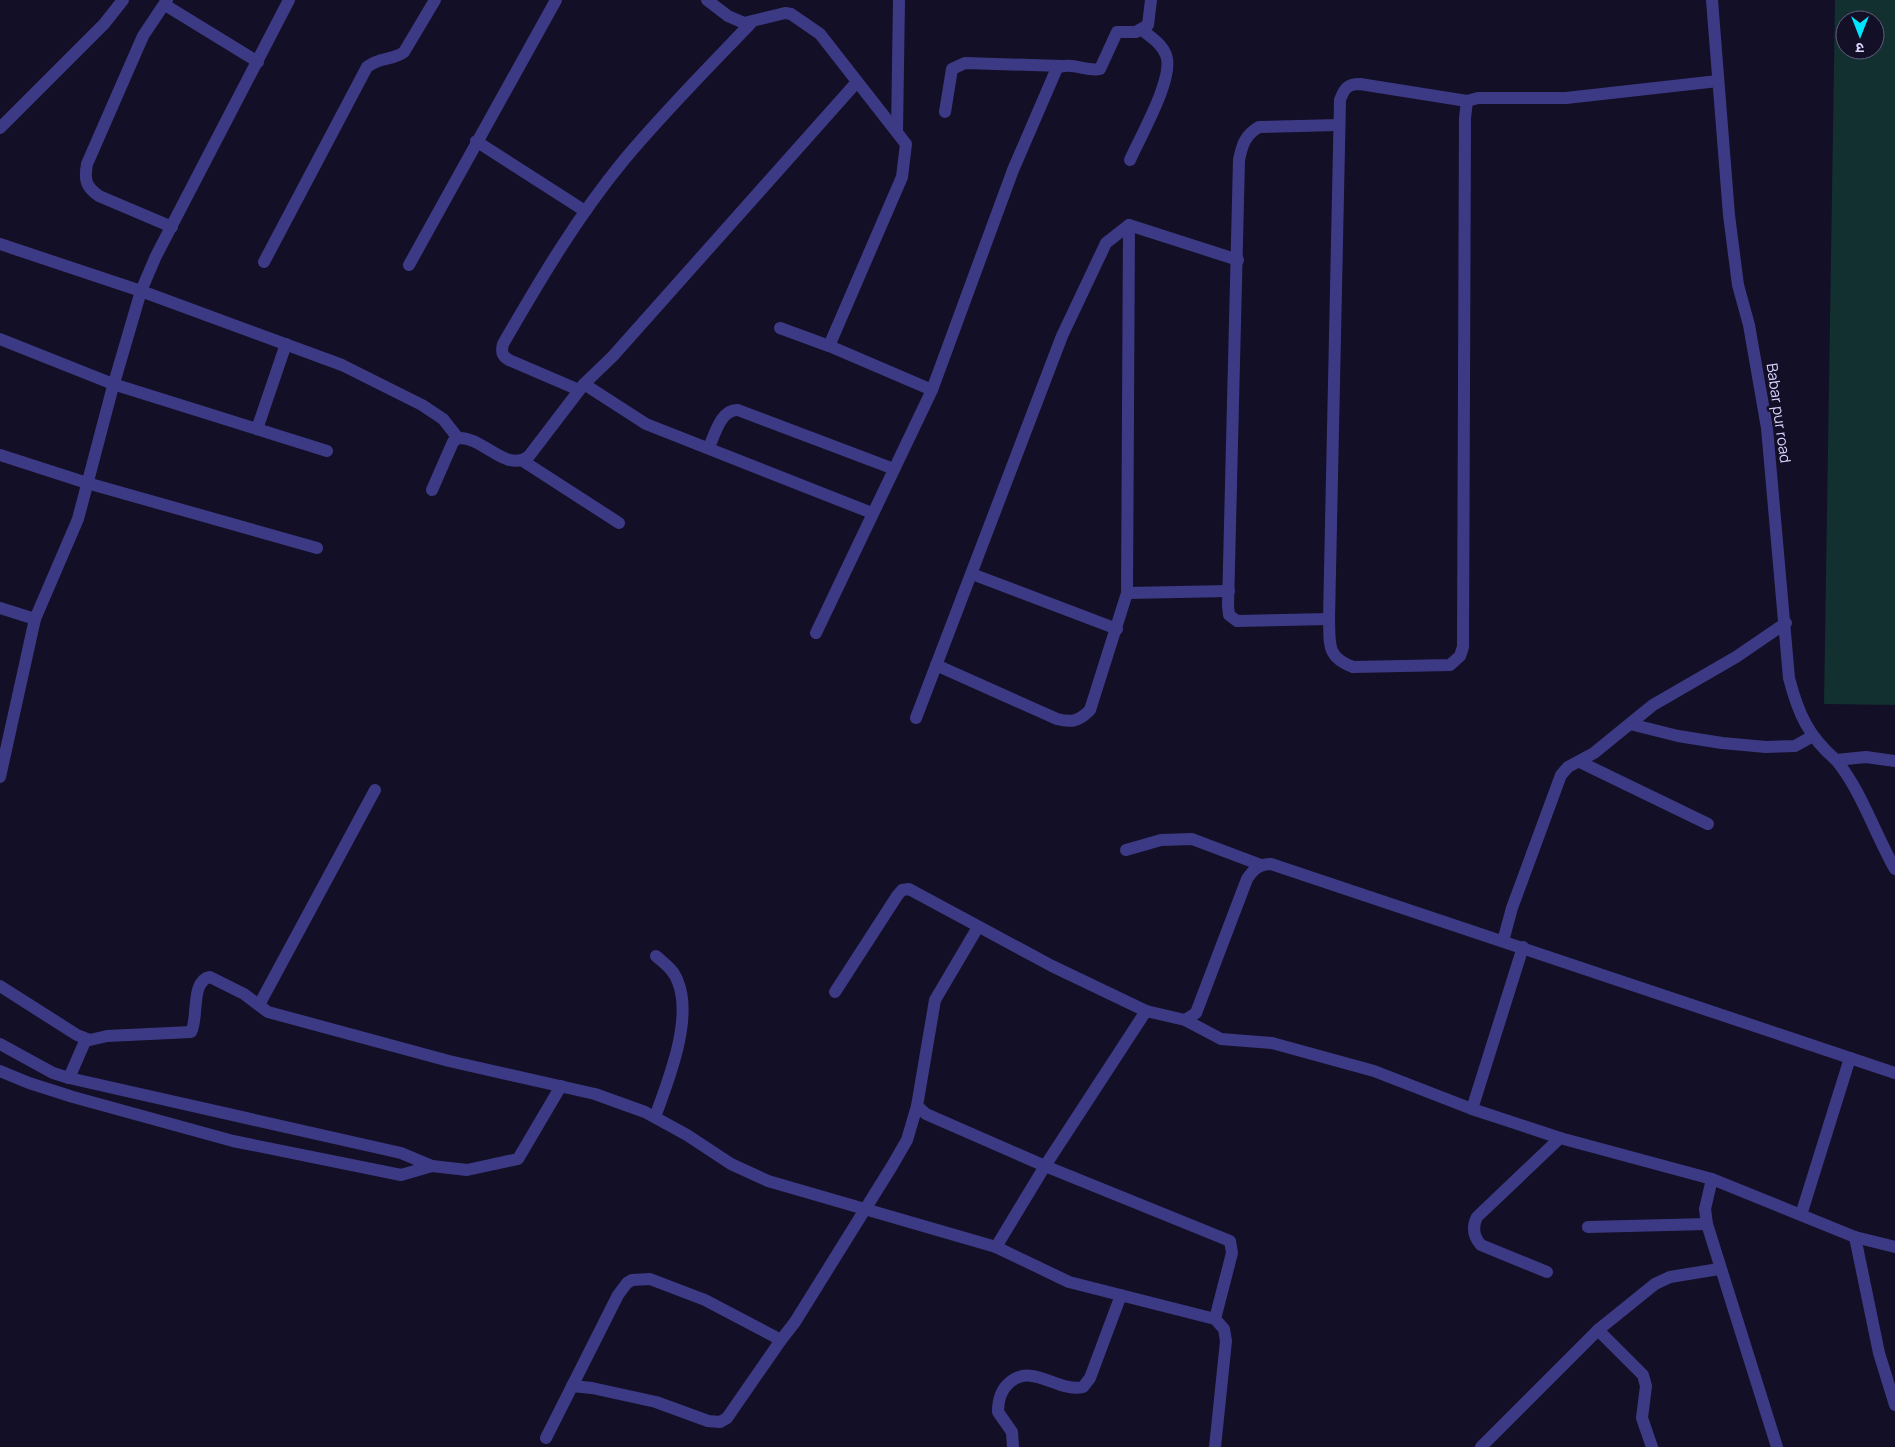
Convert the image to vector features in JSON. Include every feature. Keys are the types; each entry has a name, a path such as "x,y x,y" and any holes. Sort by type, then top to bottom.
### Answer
{"street":[{"path":"0,128 104,24 123,0"},
{"path":"0,777 35,619 78,519 113,384 141,292 172,227 289,0"},
{"path":"264,262 367,67 376,60 399,56 404,52 435,0"},
{"path":"409,265 476,141 556,0"},
{"path":"707,0 737,22 751,23 779,13 791,14 820,34 856,83 906,144 902,177 829,346 827,345"},
{"path":"897,131 899,0"},
{"path":"945,112 952,70 957,65 965,63 1100,69 1104,65 1117,32 1142,30 1148,25 1151,0"},
{"name":"Babar pur road","path":"1712,0 1736,275 1749,326 1768,428 1790,678 1796,707 1819,745 1846,772 1879,842 1895,869"},
{"path":"172,227 89,190 85,174 87,164 143,36 166,2 258,62"},
{"path":"751,23 674,103 624,161 585,212 544,272 503,344 501,351 503,357 581,387 634,418 872,513"},
{"path":"1130,160 1165,82 1169,67 1163,48 1142,30"},
{"path":"816,634 932,390 1013,170 1054,73 1062,66"},
{"path":"1467,101 1465,128 1463,647 1460,656 1450,665 1353,666 1341,662 1333,655 1330,645 1329,619 1338,125 1340,100 1346,88 1351,84 1467,101 1478,98 1566,98 1718,81"},
{"path":"432,490 453,442 458,438 470,439 505,458 517,462 523,461 530,456 581,387 613,356 856,83"},
{"path":"1329,619 1237,621 1229,614 1230,465 1238,260 1239,160 1243,143 1250,132 1259,127 1338,125"},
{"path":"476,141 585,212"},
{"path":"1129,225 1238,260"},
{"path":"916,718 1062,336 1106,243 1129,225"},
{"path":"936,665 1056,720 1069,722 1081,720 1090,710 1127,593 1129,225"},
{"path":"0,244 141,292 342,365 422,404 443,419 458,438"},
{"path":"780,328 827,345 932,390"},
{"path":"0,339 113,384 327,451"},
{"path":"257,429 286,344"},
{"path":"709,447 724,415 729,411 738,410 894,469"},
{"path":"0,454 87,483 316,548"},
{"path":"523,461 619,523"},
{"path":"972,574 1117,629"},
{"path":"1127,593 1229,591"},
{"path":"0,608 35,619"},
{"path":"1503,941 1558,780 1568,767 1594,753 1653,705 1736,657 1786,623"},
{"path":"1630,724 1678,736 1722,743 1766,746 1795,746 1813,736"},
{"path":"1836,760 1866,757 1895,761"},
{"path":"1580,762 1708,824"},
{"path":"259,1005 375,790"},
{"path":"1126,850 1161,840 1192,840 1261,865 1270,864 1523,947 1895,1072"},
{"path":"1185,1020 1196,1013 1247,879 1252,871 1261,865"},
{"path":"835,992 902,890 914,892 1052,966 1146,1011 1185,1020 1221,1039 1262,1041 1374,1071 1472,1109 1560,1138 1712,1179 1855,1237 1895,1247"},
{"path":"572,1386 592,1388 656,1402 708,1422 720,1422 727,1418 795,1322 866,1210 907,1140 917,1106 935,1000 978,927"},
{"path":"1472,1109 1523,947"},
{"path":"654,1117 670,1075 678,1043 682,999 678,982 671,969 656,956"},
{"path":"0,986 86,1039 191,1032 195,1020 198,989 202,982 210,977 244,994 268,1012 449,1060 595,1094 654,1117 745,1171 768,1181 996,1247 1069,1282 1215,1319 1224,1328 1226,1341 1215,1447"},
{"path":"996,1247 1045,1166 1146,1011"},
{"path":"69,1078 86,1039"},
{"path":"0,1044 53,1074 401,1153 432,1166 467,1170 518,1159 561,1086"},
{"path":"1801,1216 1850,1058"},
{"path":"0,1071 29,1083 73,1097 233,1141 401,1175 432,1166"},
{"path":"917,1106 926,1114 1045,1166 1230,1241 1232,1253 1215,1319"},
{"path":"1547,1272 1481,1245 1475,1237 1474,1226 1477,1217 1560,1138"},
{"path":"1712,1179 1705,1208 1707,1224 1719,1269 1777,1447"},
{"path":"1588,1227 1707,1224"},
{"path":"1855,1237 1879,1353 1895,1405"},
{"path":"1481,1447 1598,1330 1654,1284 1670,1277 1719,1269"},
{"path":"546,1438 618,1294 627,1283 638,1278 650,1279 705,1300 781,1340"},
{"path":"1013,1447 1012,1432 998,1412 1005,1388 1014,1379 1023,1376 1035,1376 1069,1388 1083,1387 1090,1378 1120,1295"},
{"path":"1598,1330 1643,1375 1646,1386 1642,1418 1652,1447"}],"green space":[{"path":"1835,0 1895,0 1895,705 1824,704"}]}
